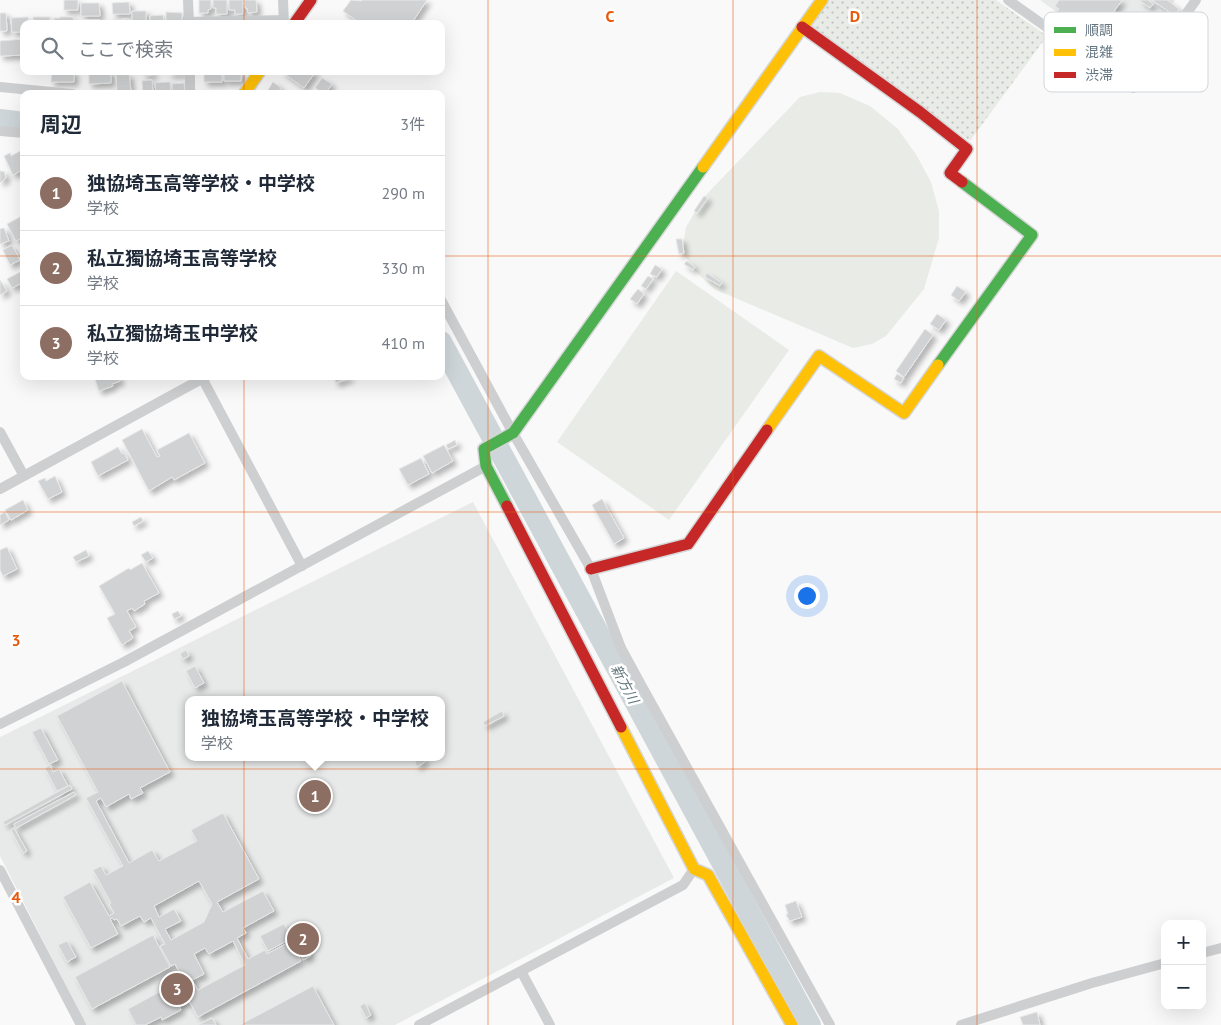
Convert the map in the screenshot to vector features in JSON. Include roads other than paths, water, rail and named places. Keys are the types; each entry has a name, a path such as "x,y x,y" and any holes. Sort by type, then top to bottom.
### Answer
{"street":[{"path":"188,0 189,20"},
{"path":"283,0 286,20"},
{"path":"290,20 311,0"},
{"path":"792,1025 708,875 694,869 486,466 484,449 508,436 822,0"},
{"path":"1008,0 1044,25"},
{"path":"1187,12 1196,0"},
{"path":"590,569 688,544 819,356 904,413 1032,235 950,173 967,150 920,112 802,27"},
{"path":"190,75 190,90"},
{"path":"247,90 257,75"},
{"path":"0,86 36,90"},
{"path":"0,131 20,133"},
{"path":"445,308 508,436 590,569 621,648 830,1025"},
{"path":"0,488 199,380"},
{"path":"206,380 302,566"},
{"path":"0,432 24,476"},
{"path":"0,724 124,662 486,466"},
{"path":"419,1025 683,886 694,869"},
{"path":"1,875 81,1025"},
{"path":"1206,952 1221,948"},
{"path":"962,1025 1092,983 1161,965"},
{"path":"521,971 550,1025"}],"waterway":[{"name":"新方川","path":"0,120 20,122"},
{"name":"新方川","path":"445,349 810,1025"}],"place":[{"name":"独協埼玉高等学校・中学校","path":"315,796"},
{"name":"私立獨協埼玉高等学校","path":"303,939"},
{"name":"私立獨協埼玉中学校","path":"177,989"}]}
